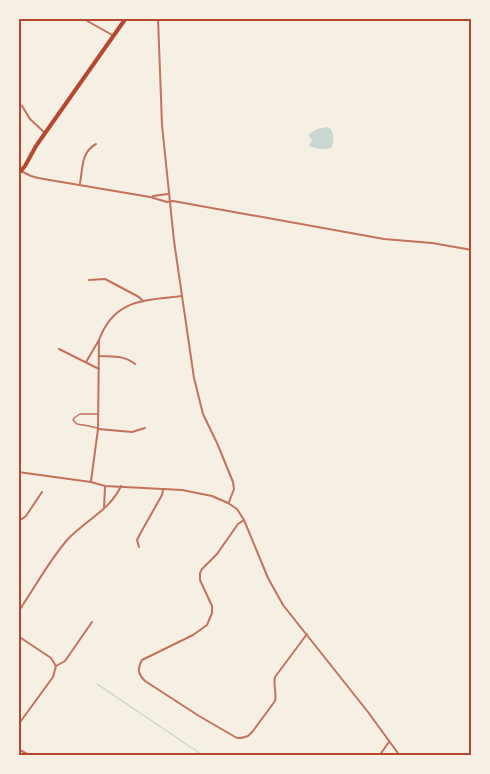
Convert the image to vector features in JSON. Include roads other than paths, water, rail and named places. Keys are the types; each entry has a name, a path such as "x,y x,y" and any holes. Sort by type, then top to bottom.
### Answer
{"main road":[{"path":"20,173 45,133 126,18"}],"street":[{"path":"82,18 114,36"},
{"path":"158,18 162,114 182,296 199,400 233,482 234,489 228,503"},
{"path":"18,104 45,133"},
{"path":"80,184 85,155 89,148 96,144"},
{"path":"20,173 150,196 167,202 384,239 432,243 472,250"},
{"path":"150,196 169,194"},
{"path":"89,280 105,279 139,297 143,302"},
{"path":"86,362 104,328 122,308 182,296"},
{"path":"91,482 98,429 99,340"},
{"path":"59,348 99,369"},
{"path":"99,356 123,357 135,364"},
{"path":"98,429 132,432 145,428"},
{"path":"18,472 105,486 182,490 212,496 237,509 276,593 290,615 368,712 399,756"},
{"path":"104,508 105,486"},
{"path":"18,612 67,540 115,497 121,486"},
{"path":"139,546 137,540 162,495 163,489"},
{"path":"18,519 26,516 42,492"},
{"path":"244,520 237,524 217,554 200,573 200,580 212,606 207,625 193,635 142,660 138,669 139,673 145,681 199,717 237,738 245,738 254,732 275,701 275,677 307,634"},
{"path":"18,725 52,677 56,666 65,661 92,622"},
{"path":"18,636 51,658 56,666"},
{"path":"379,756 389,742"},
{"path":"18,749 31,756"}],"lane":[{"path":"98,414 80,414 73,420 77,424 98,429"}],"waterway":[{"path":"97,684 204,756"}]}
